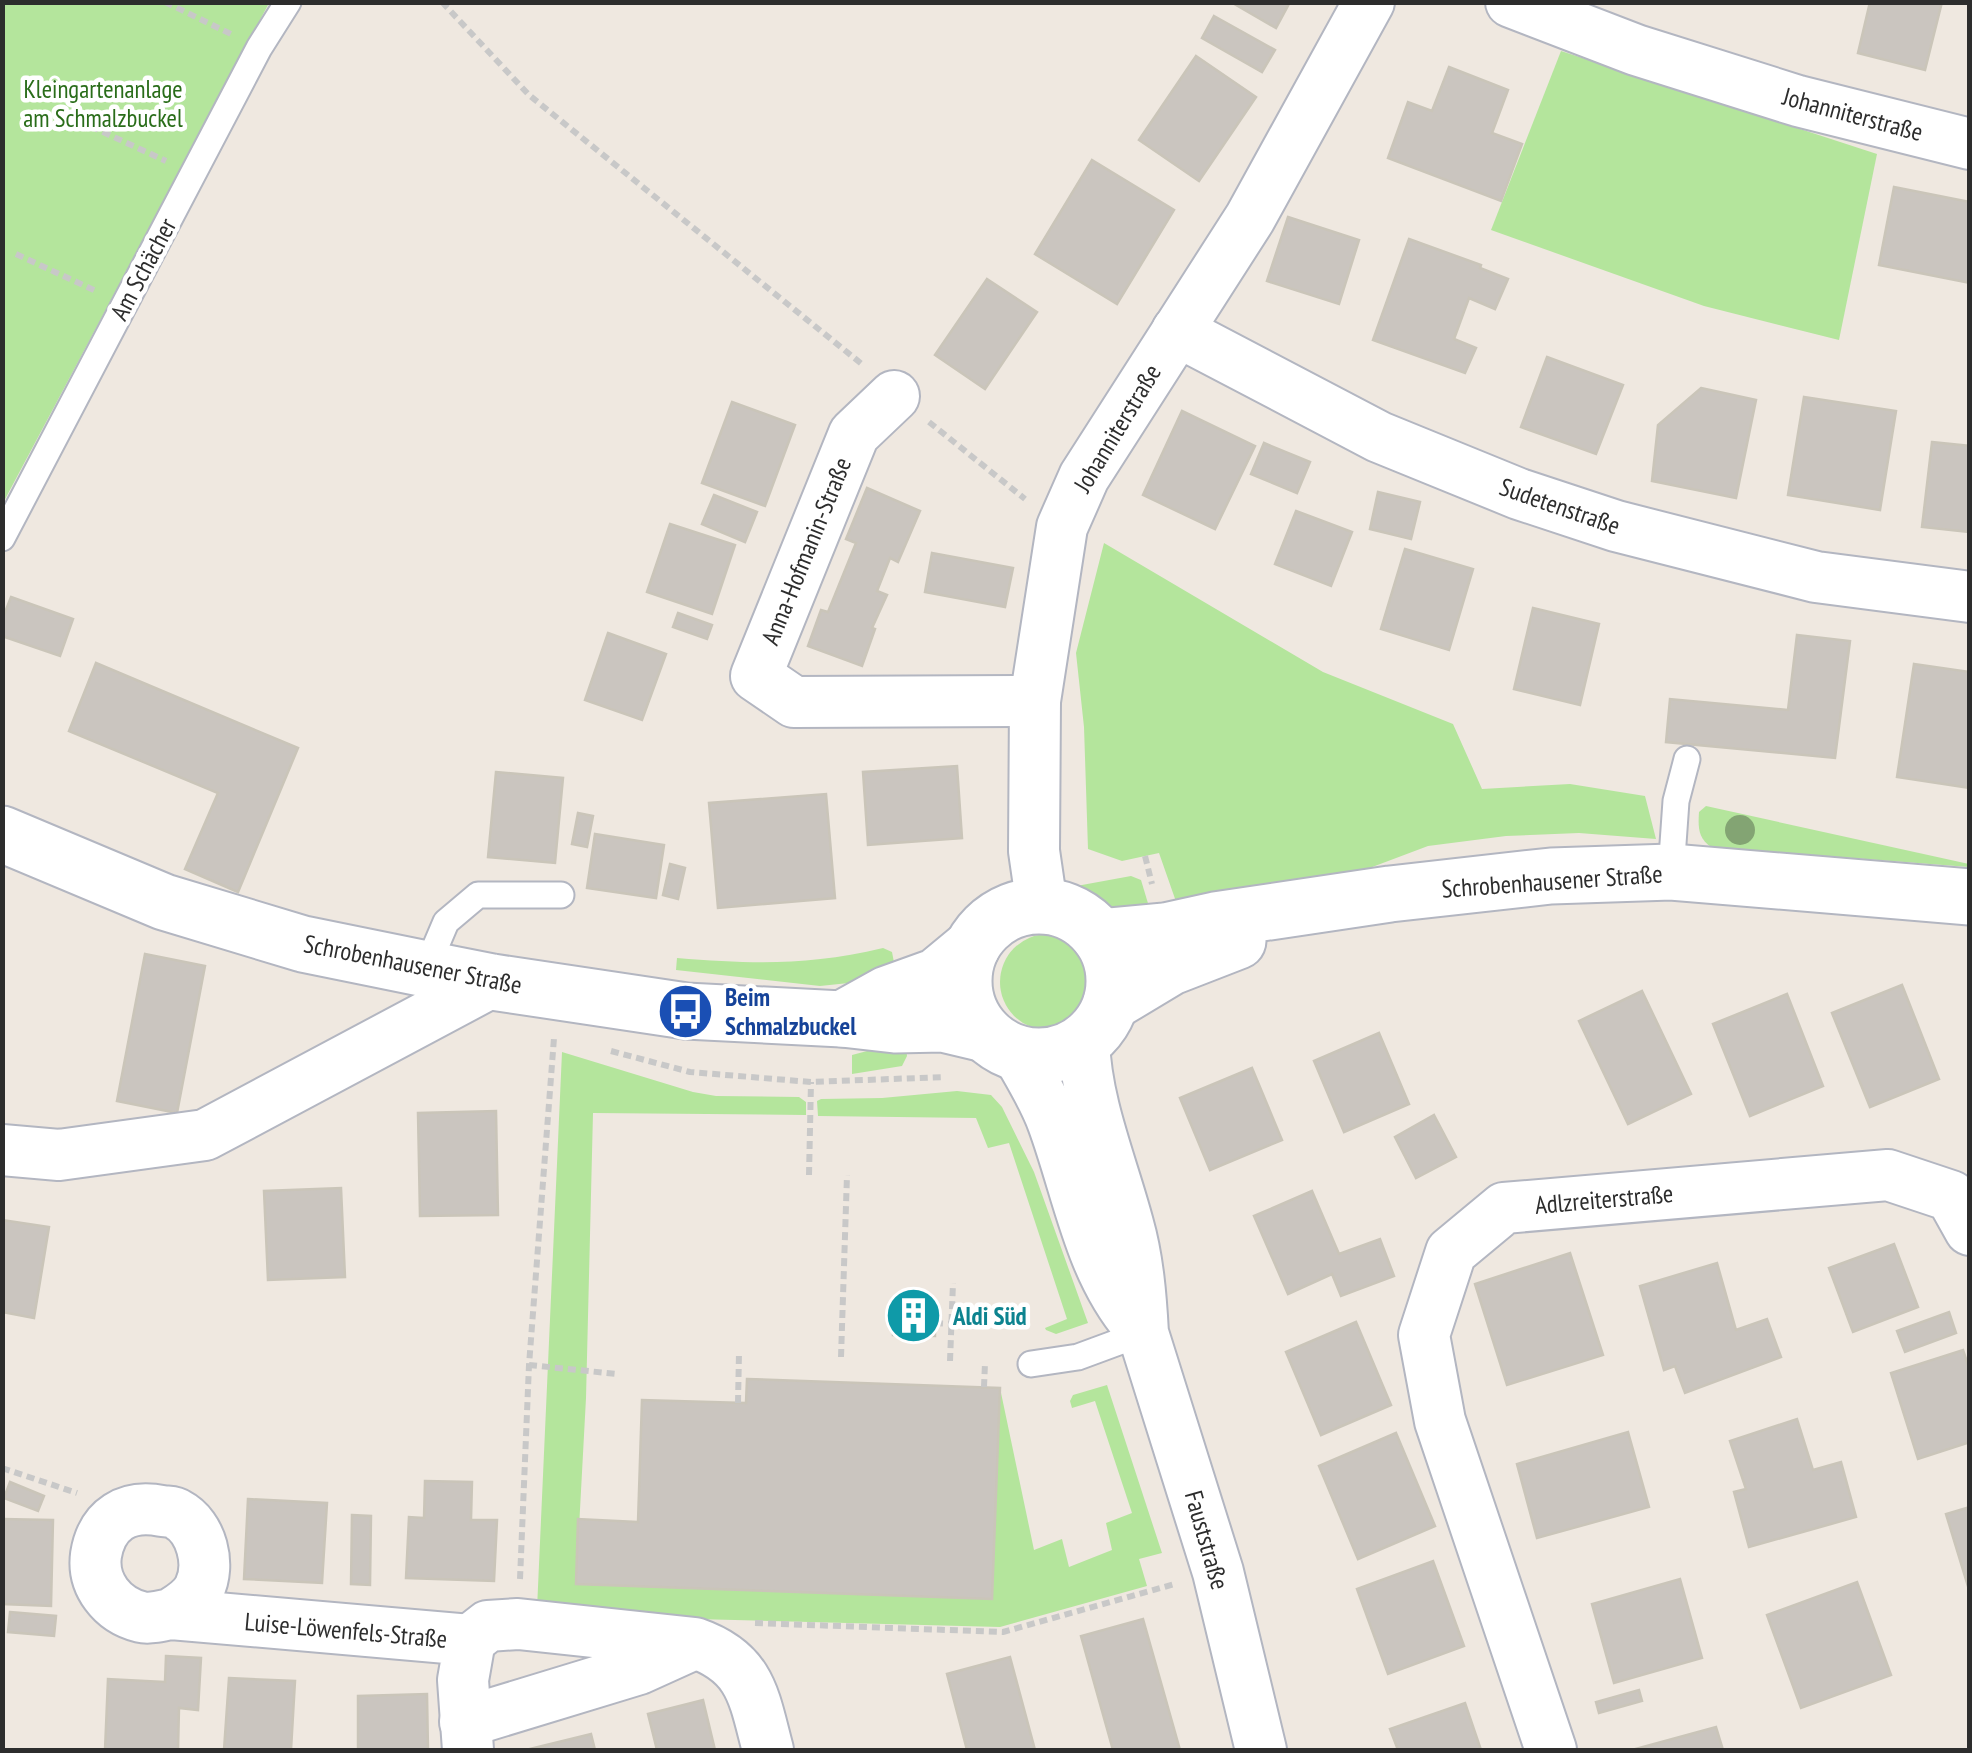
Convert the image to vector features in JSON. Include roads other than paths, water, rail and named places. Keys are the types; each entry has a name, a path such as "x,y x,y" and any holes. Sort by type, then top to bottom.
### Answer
{"street":[{"name":"Johanniterstraße","path":"1042,906 1034,851 1034,701 1062,527 1084,476 1250,218 1369,2"},
{"name":"Johanniterstraße","path":"1511,2 1636,50 1780,95 1970,144"},
{"name":"Sudetenstraße","path":"1177,331 1379,437 1519,494 1616,526 1816,577 1970,597"},
{"name":"Anna-Hofmanin-Straße","path":"894,396 854,434 756,676 794,702 1034,701"},
{"name":"Schrobenhausener Straße","path":"2,834 164,902 303,944 492,982 686,1011 842,1018 895,1025 943,1024 1001,1043"},
{"name":"Schrobenhausener Straße","path":"1100,937 1165,931 1390,894 1552,876 1671,872 1970,897"},
{"path":"842,1018 887,994 938,976 1000,916 1042,906 1064,910 1085,921 1100,937 1113,970 1098,1022 1056,1055 1001,1043 972,1016 965,995 965,970 972,946"},
{"name":"Schrobenhausener Straße","path":"1098,1022 1172,968 1314,907"},
{"path":"2,1150 59,1156 204,1135 492,982"},
{"name":"Fauststraße","path":"1098,1022 1085,1066 1130,1229 1144,1333 1218,1572 1261,1750"},
{"name":"Fauststraße","path":"1001,1043 1052,1120 1104,1273 1120,1305 1144,1333"},
{"name":"Adlzreiterstraße","path":"1551,1750 1440,1421 1424,1334 1451,1252 1504,1208 1888,1175 1951,1196 1970,1230"},
{"name":"Luise-Löwenfels-Straße","path":"171,1614 191,1600 200,1587 205,1569 200,1539 177,1514 142,1507 119,1515 99,1538 94,1571 110,1603 142,1618 171,1614 470,1640 463,1680 466,1736"},
{"path":"470,1640 488,1626 518,1624 708,1648 751,1686 768,1750"},
{"path":"466,1736 639,1669 708,1648"}],"lane":[{"name":"Am Schächer","path":"2,538 259,48 288,2"},
{"path":"1671,872 1676,801 1687,759"},
{"path":"426,969 446,922 478,894 561,894"},
{"path":"1031,1364 1078,1357 1144,1333"}],"place":[{"name":"Beim Schmalzbuckel","path":"686,1011"},
{"name":"Aldi Süd","path":"914,1316"}],"park label":[{"name":"Kleingartenanlage am Schmalzbuckel","path":"103,104"}]}
